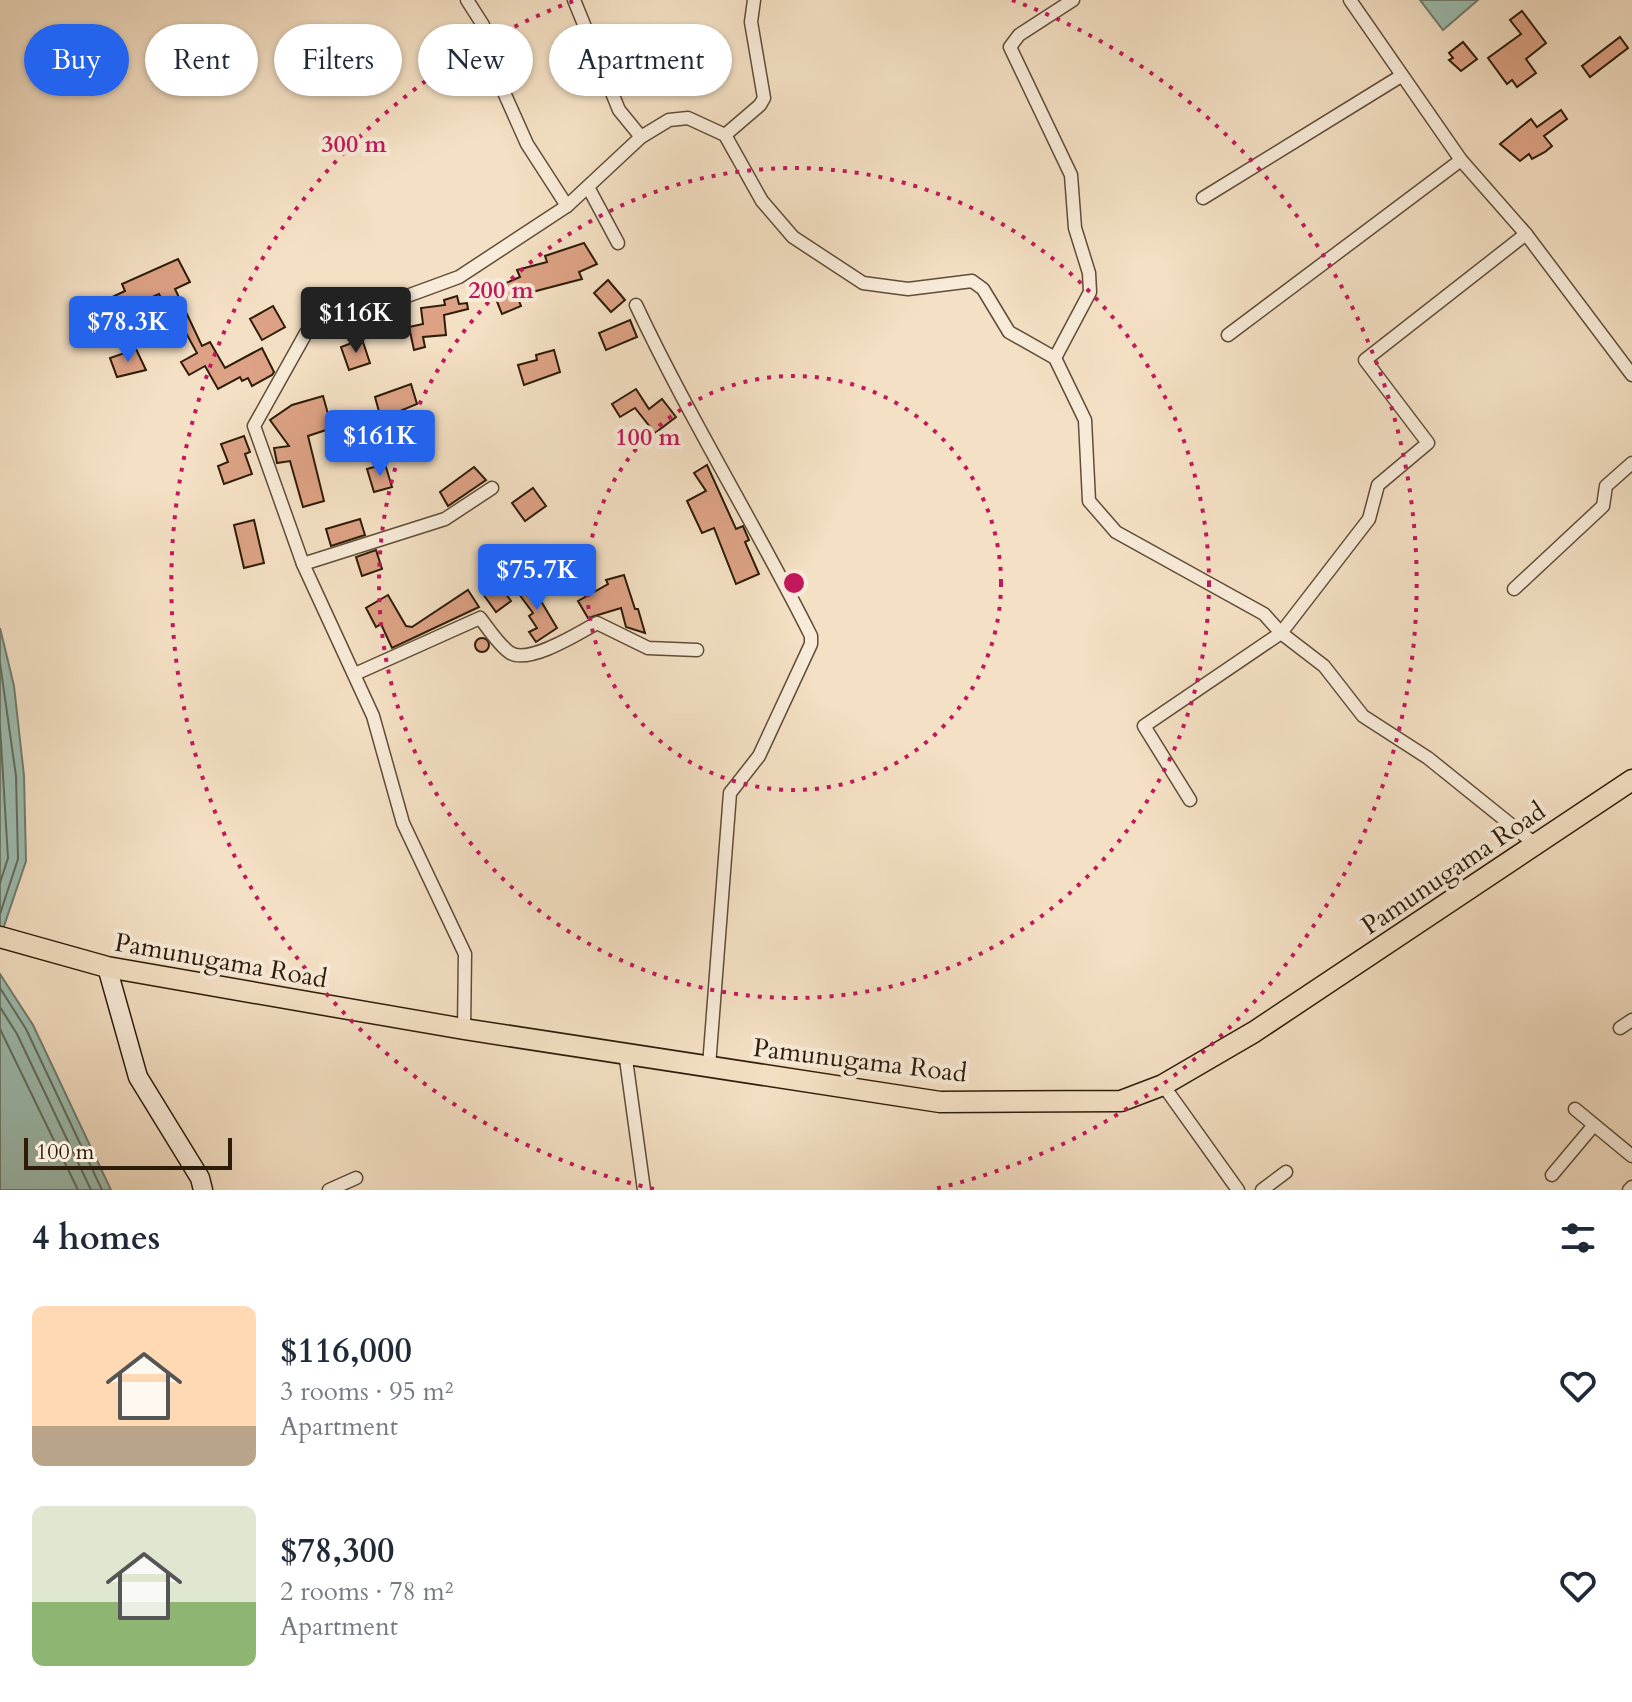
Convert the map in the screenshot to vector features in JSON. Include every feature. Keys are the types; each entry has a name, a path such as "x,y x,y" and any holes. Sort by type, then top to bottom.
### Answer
{"main road":[{"name":"Pamunugama Road","path":"3,938 107,967 464,1029 940,1102 1121,1101 1163,1085 1254,1032 1632,780"}],"street":[{"path":"467,0 483,25 494,70 527,144 567,206"},
{"path":"574,0 619,110 641,137"},
{"path":"725,135 764,98 751,22 754,0"},
{"path":"1055,358 1090,292 1089,273 1075,228 1071,175 1010,47 1019,35 1073,0"},
{"path":"1350,0 1461,160 1526,234 1632,375"},
{"path":"1203,198 1401,76"},
{"path":"464,1029 465,954 403,823 373,716 303,564 254,426 306,333 459,277 567,206 641,137 669,120 688,118 725,135 762,201 793,237 875,287 908,289 972,281 983,289 1009,332 1055,358 1085,420 1089,501 1116,532 1264,614 1281,633 1324,666 1363,716 1428,758 1535,844"},
{"path":"1228,335 1461,160"},
{"path":"588,187 618,243"},
{"path":"1190,800 1144,726 1281,633 1369,519 1378,485 1428,443 1365,360 1526,234"},
{"path":"636,305 674,387 757,529 811,636 811,644 759,756 730,793 709,1066"},
{"path":"1514,589 1603,506 1606,486 1632,463"},
{"path":"303,564 445,519 492,488"},
{"path":"355,674 480,618 509,653 517,656 542,652 597,623 648,648 697,650"},
{"path":"107,967 138,1077 200,1178 203,1190"},
{"path":"1620,1028 1632,1020"},
{"path":"625,1052 639,1188"},
{"path":"1163,1085 1238,1190"},
{"path":"1575,1109 1632,1156"},
{"path":"1552,1175 1594,1125"},
{"path":"1262,1190 1286,1172"},
{"path":"329,1190 356,1178"}],"water":[{"path":"1420,0 1478,0 1443,30"},
{"path":"0,628 14,686 24,776 26,861 0,938"},
{"path":"0,974 33,1025 111,1190 0,1190"}],"building":[{"path":"1522,11 1546,43 1526,59 1536,73 1517,87 1512,80 1507,84 1488,58 1521,34 1510,20"},
{"path":"1620,37 1628,48 1590,77 1582,66"},
{"path":"1463,42 1477,59 1461,71 1449,60 1453,58 1449,53"},
{"path":"1561,110 1567,119 1544,136 1552,146 1545,152 1532,159 1529,154 1520,161 1500,144 1531,119 1537,127"},
{"path":"584,243 597,264 579,272 582,279 517,296 521,306 502,314 492,289 520,277 517,270 547,262 545,256"},
{"path":"178,259 190,282 175,289 202,346 210,342 225,368 262,348 274,372 272,375 252,386 248,378 242,381 240,377 218,389 205,366 189,375 181,362 197,353 186,333 173,339 168,325 174,322 159,294 125,309 134,331 120,337 104,301 125,291 122,284"},
{"path":"608,280 625,300 611,312 594,293"},
{"path":"457,296 459,304 467,303 468,309 444,315 446,335 423,337 425,347 414,350 409,327 423,324 421,308 445,305 444,300"},
{"path":"273,306 285,327 262,340 250,319"},
{"path":"630,320 637,337 606,350 599,333"},
{"path":"362,339 370,363 349,370 341,347"},
{"path":"136,349 146,370 117,377 110,358"},
{"path":"554,350 560,372 524,385 518,365 537,360 536,355"},
{"path":"411,384 417,404 381,419 375,397"},
{"path":"636,389 649,409 662,399 676,417 655,433 635,408 620,417 612,404"},
{"path":"323,396 332,428 308,436 324,501 303,507 290,461 277,463 274,448 289,446 270,420 292,405"},
{"path":"244,436 250,452 245,454 252,474 224,484 218,466 228,462 221,444"},
{"path":"385,464 392,487 374,492 367,469"},
{"path":"707,465 736,529 743,526 749,540 745,542 759,574 736,584 714,528 702,533 687,501 706,491 694,473"},
{"path":"474,467 486,480 448,506 440,492"},
{"path":"533,488 546,506 525,521 512,503"},
{"path":"360,519 365,535 331,546 326,529"},
{"path":"254,520 264,563 244,568 234,525"},
{"path":"376,550 382,569 362,576 356,557"},
{"path":"624,575 645,633 626,627 621,608 588,618 578,601 608,584 606,580"},
{"path":"529,581 557,628 536,642 529,632 537,628 529,616 533,613 516,590"},
{"path":"498,583 511,601 496,612 483,594"},
{"path":"468,590 479,607 392,648 381,624 376,627 366,608 388,595 406,626 412,627"},
{"path":"482,638 489,645 482,652 475,645"}]}
